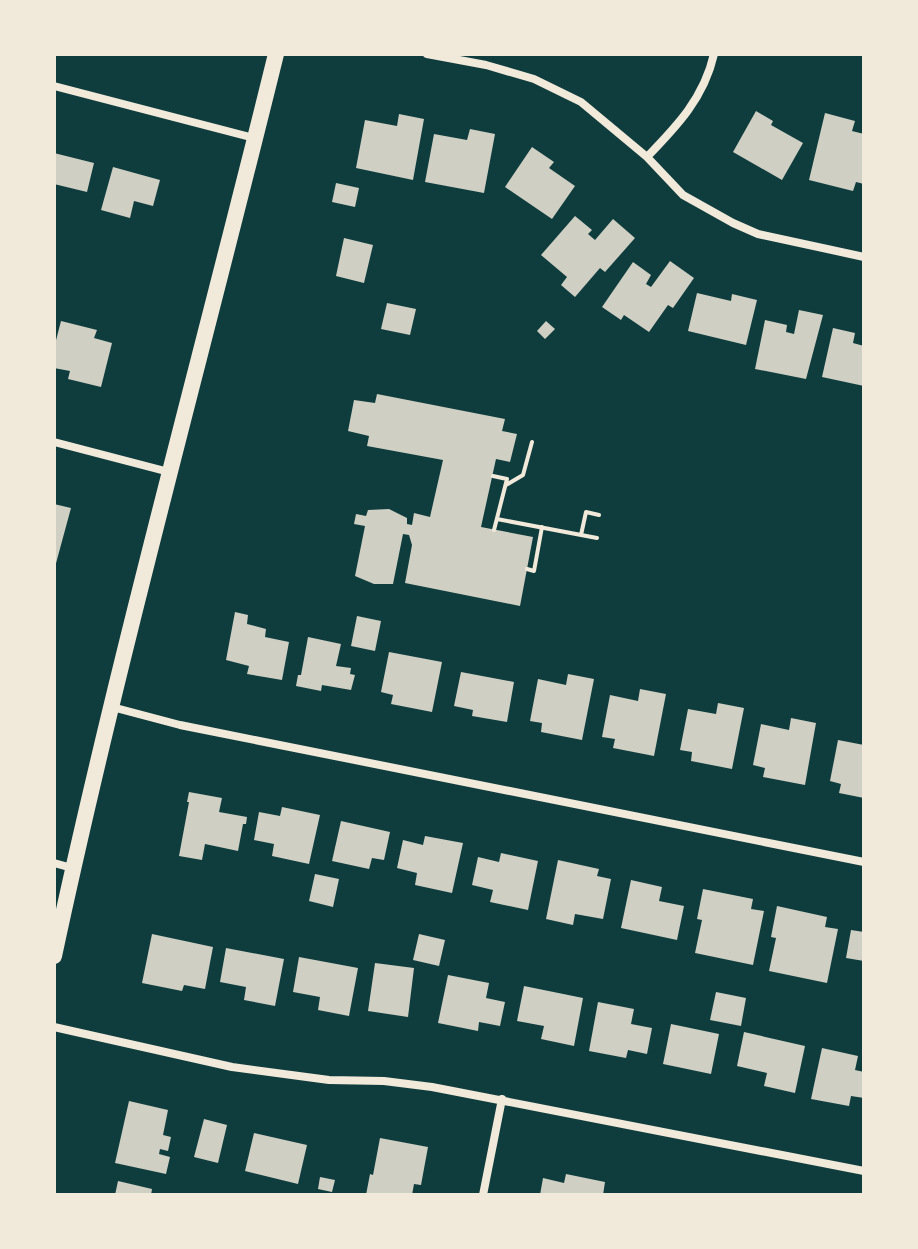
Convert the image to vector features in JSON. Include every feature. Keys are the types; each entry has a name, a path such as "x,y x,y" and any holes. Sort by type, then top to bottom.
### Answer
{"main road":[{"path":"54,956 111,707 276,54"}],"street":[{"path":"427,54 486,65 534,79 581,102 647,157 683,195 745,229 784,241 864,257"},
{"path":"647,157 685,117 703,88 714,54"},
{"path":"54,86 255,138"},
{"path":"54,442 171,472"},
{"path":"111,707 189,727 864,862"},
{"path":"54,863 72,868"},
{"path":"54,1027 232,1067 329,1080 384,1081 502,1099 864,1171"},
{"path":"483,1195 502,1099"}],"path":[{"path":"506,485 523,475 532,442"},
{"path":"493,476 507,479 494,530"},
{"path":"581,535 586,512 599,515"},
{"path":"497,519 597,538"},
{"path":"527,569 534,571 542,527"}],"building":[{"path":"756,111 773,121 771,125 803,143 782,180 733,152"},
{"path":"825,113 855,121 852,131 864,134 864,184 856,182 853,191 809,180"},
{"path":"399,114 424,119 413,180 356,168 365,120 397,126"},
{"path":"470,129 495,134 484,193 425,182 434,134 467,140"},
{"path":"532,147 554,162 549,168 575,186 552,219 505,187"},
{"path":"54,153 94,163 87,192 54,184"},
{"path":"113,167 160,180 153,206 134,201 130,218 101,210"},
{"path":"336,183 359,188 355,207 332,202"},
{"path":"575,216 592,230 588,234 595,240 613,219 635,238 605,272 600,268 575,297 561,285 567,277 541,255"},
{"path":"344,238 373,245 364,283 336,276"},
{"path":"670,261 694,278 673,308 668,305 649,332 624,315 621,320 602,307 633,262 651,275 646,284 651,287"},
{"path":"697,293 731,301 732,294 757,300 746,345 688,331"},
{"path":"387,303 416,309 410,335 381,329"},
{"path":"799,310 823,315 806,379 755,369 765,320 787,325 786,332 794,334"},
{"path":"61,321 97,330 94,338 112,343 101,387 68,379 70,371 54,368 54,348"},
{"path":"546,321 555,329 545,339 537,331"},
{"path":"833,328 855,333 853,343 864,346 864,386 822,377"},
{"path":"377,394 505,419 502,431 517,434 510,462 496,459 481,527 533,537 520,606 405,583 412,545 409,535 403,534 393,584 374,584 355,576 365,526 354,524 356,514 366,516 368,510 389,509 407,518 407,524 412,525 414,513 430,517 443,460 367,446 369,436 348,431 354,400 375,403"},
{"path":"54,504 71,508 55,567 54,567"},
{"path":"235,612 248,615 247,624 266,629 265,637 289,642 282,680 247,674 249,666 226,660"},
{"path":"357,616 381,621 375,651 351,646"},
{"path":"308,637 341,644 336,666 351,668 350,674 355,675 351,690 322,685 321,691 296,686"},
{"path":"389,652 442,662 432,712 391,704 393,695 381,692"},
{"path":"461,672 514,682 507,722 472,716 473,710 454,706"},
{"path":"568,674 594,679 582,740 541,732 542,723 530,721 538,679 566,685"},
{"path":"640,689 666,694 654,756 613,748 615,739 602,737 610,695 638,701"},
{"path":"718,703 744,708 732,769 691,761 692,752 680,750 688,709 716,714"},
{"path":"791,718 816,723 805,785 763,777 765,768 753,765 761,724 789,730"},
{"path":"838,740 864,745 864,798 839,793 841,784 830,781"},
{"path":"189,792 222,798 219,812 247,817 238,851 205,844 202,860 179,856"},
{"path":"282,807 320,815 309,864 272,856 274,844 254,840 259,812 280,816"},
{"path":"341,821 390,832 384,860 372,858 369,869 332,861"},
{"path":"425,836 463,843 452,893 415,885 417,873 397,868 403,840 423,845"},
{"path":"501,853 538,861 528,910 490,902 493,890 472,885 478,857 499,862"},
{"path":"558,860 599,869 597,876 611,879 603,919 575,914 573,925 546,919"},
{"path":"315,874 339,879 333,907 309,901"},
{"path":"631,880 662,887 659,901 684,906 677,940 621,928"},
{"path":"703,889 753,899 751,909 764,911 753,965 695,953 702,920 697,919"},
{"path":"777,906 827,917 825,927 838,929 827,983 769,971 776,938 771,937"},
{"path":"851,930 864,932 864,961 846,958"},
{"path":"152,934 213,947 205,989 184,985 182,991 142,983"},
{"path":"419,934 445,940 439,966 413,960"},
{"path":"226,948 284,959 275,1006 244,1000 246,987 220,982"},
{"path":"299,957 358,968 349,1016 318,1010 320,997 293,992"},
{"path":"375,963 414,968 408,1017 368,1011"},
{"path":"448,975 489,983 486,998 505,1002 500,1026 479,1022 478,1031 438,1023"},
{"path":"524,986 583,998 574,1046 541,1039 544,1026 517,1021"},
{"path":"716,992 746,998 741,1026 710,1020"},
{"path":"598,1002 634,1009 631,1024 652,1028 647,1054 628,1050 626,1058 589,1051"},
{"path":"671,1024 719,1034 711,1074 663,1064"},
{"path":"744,1032 805,1046 795,1093 764,1086 767,1073 737,1066"},
{"path":"822,1048 858,1056 855,1070 864,1072 864,1098 851,1096 849,1106 811,1099"},
{"path":"129,1101 168,1110 163,1135 171,1137 168,1151 160,1149 159,1154 170,1157 166,1174 115,1163"},
{"path":"204,1119 227,1125 218,1163 194,1157"},
{"path":"254,1133 307,1145 298,1184 245,1171"},
{"path":"380,1138 428,1147 421,1185 414,1184 412,1195 366,1195"},
{"path":"566,1174 605,1182 603,1195 540,1195 543,1178 564,1183"},
{"path":"320,1177 335,1180 332,1192 318,1189"},
{"path":"118,1181 152,1189 151,1195 115,1195"}]}
